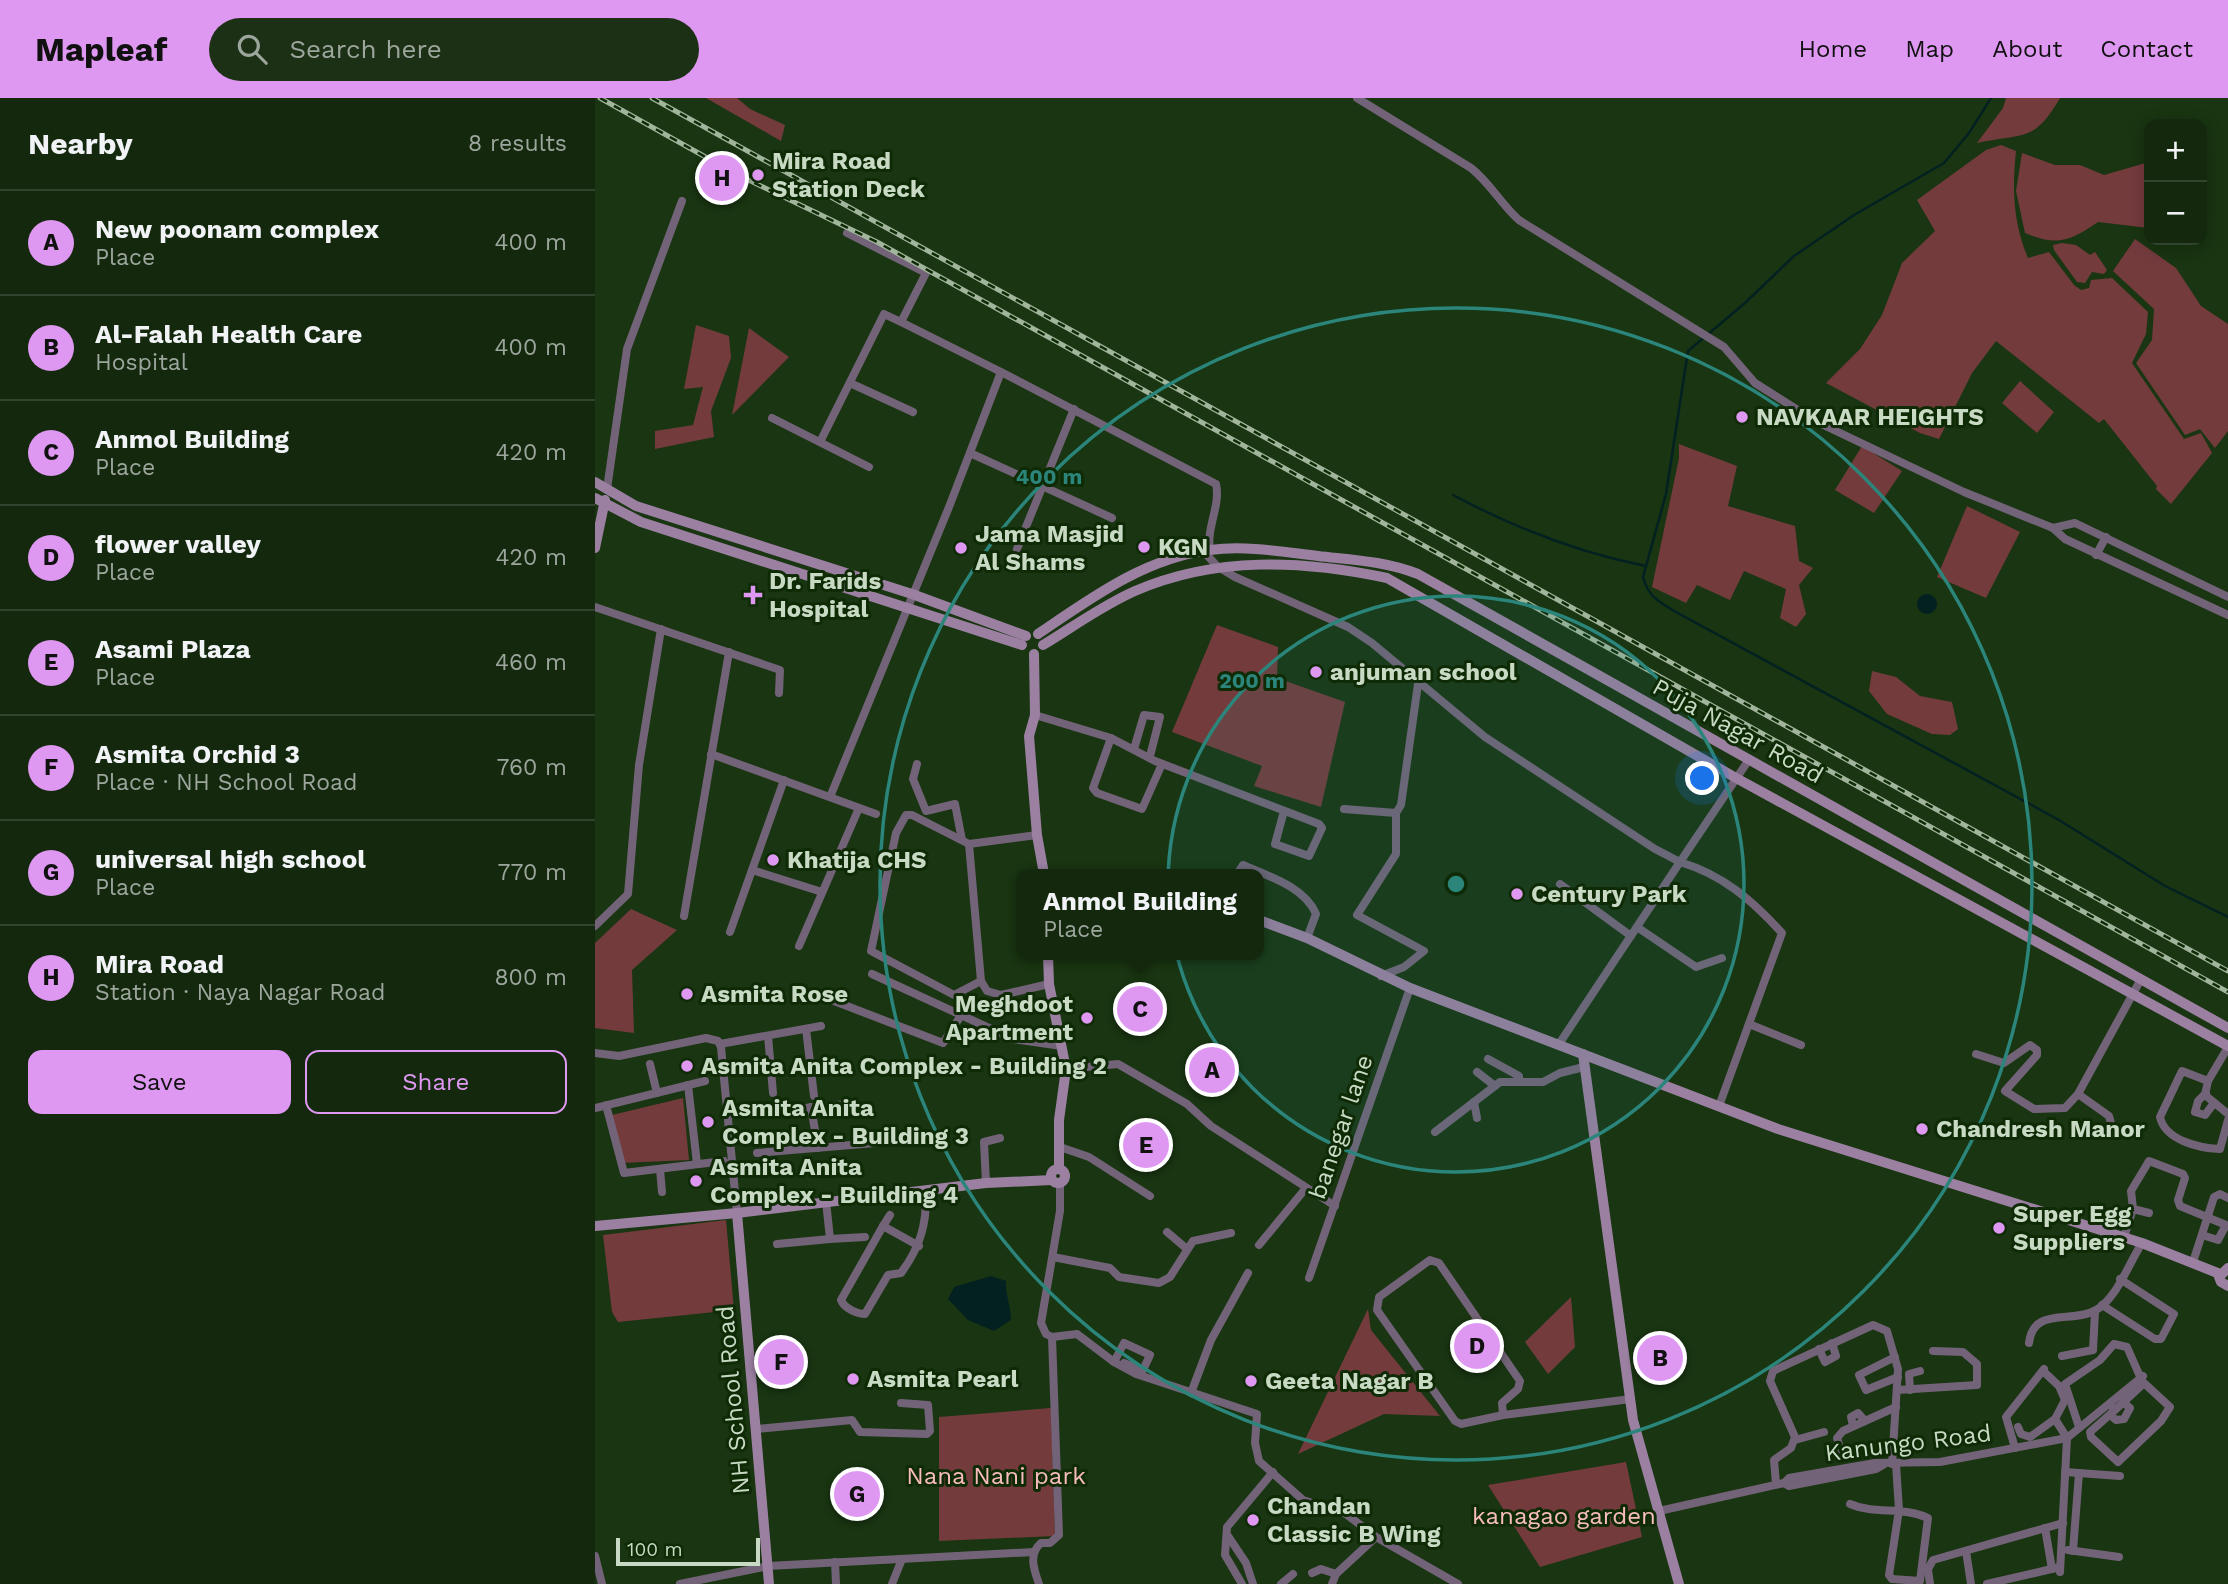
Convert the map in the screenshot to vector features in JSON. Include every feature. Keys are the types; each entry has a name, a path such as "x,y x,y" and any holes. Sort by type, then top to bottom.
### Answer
{"street":[{"path":"1357,98 1471,168 1486,180 1507,209 1519,220 1724,347 1755,383 1815,421 1964,492 2053,528 2065,539 2096,555 2228,615"},
{"path":"595,548 600,500 607,489 627,349 682,201"},
{"path":"847,233 926,274 901,322"},
{"path":"820,442 884,314 1216,484 1217,491 1207,534 1207,551 1217,566 1348,627 1485,737 1655,849 1726,881 1755,903 1782,933 1719,1106"},
{"path":"830,797 970,453 1000,372"},
{"path":"850,383 913,412"},
{"path":"1017,549 1040,485 1073,409"},
{"path":"772,418 869,467"},
{"path":"970,453 1112,518"},
{"path":"595,482 636,506 912,594 1024,640"},
{"path":"600,500 641,522 906,608 1024,640 1038,634 1043,645"},
{"path":"2053,528 2075,523 2228,597"},
{"path":"2096,555 2106,537"},
{"name":"Puja Nagar Road","path":"1038,634 1118,581 1207,551 1280,551 1379,560 1411,571 2228,1028"},
{"name":"Puja Nagar Road","path":"1034,654 1043,645 1138,590 1217,566 1245,563 1349,570 1387,578 1736,778 2228,1047"},
{"path":"1401,586 1411,571"},
{"path":"2204,603 2212,589"},
{"path":"595,607 780,670 779,694"},
{"path":"595,926 628,894 639,765 661,629"},
{"path":"1024,640 1028,653 1034,654 1035,715 1029,736 1037,835 1043,869"},
{"path":"684,916 729,652"},
{"path":"1381,976 1404,967 1424,951 1357,915 1396,854 1396,813 1401,805 1418,684"},
{"path":"1035,715 1111,738 1162,764 1319,824 1322,828 1309,856 1275,844 1284,811"},
{"path":"1134,749 1144,715 1160,717 1150,756"},
{"path":"1111,738 1093,788 1097,793 1142,809 1146,806 1162,764"},
{"path":"711,754 876,814"},
{"path":"1559,1044 1748,761"},
{"path":"917,764 913,779 926,811 955,804 966,842 981,981 987,991 1001,995 1049,984"},
{"path":"730,932 784,780"},
{"path":"799,946 859,808"},
{"path":"1344,809 1396,813"},
{"path":"981,981 954,995 871,951 896,833 906,815 912,815 966,842 1037,835"},
{"path":"751,870 822,892"},
{"path":"1264,875 1291,887 1316,914 1307,938"},
{"path":"1560,884 1631,936"},
{"path":"1264,922 1307,938 1410,988 1778,1129 2224,1271 2221,1282 2228,1286"},
{"path":"1637,927 1696,967 1722,958"},
{"path":"1048,960 1049,984 1066,1069 1059,1120 1059,1168 1052,1171 1060,1211 1041,1323 1046,1334 1052,1337 1077,1334 1136,1374 1257,1415 1255,1443 1259,1461 1303,1500 1346,1514 1376,1537 1458,1584"},
{"path":"872,974 1013,1038 1062,1046"},
{"path":"1976,1054 2004,1063 2027,1045 2037,1050 2037,1055 2005,1089 2034,1109 2065,1108 2078,1094 2141,979"},
{"name":"banegar lane","path":"1309,1278 1410,988"},
{"path":"834,1001 943,1043 962,1014"},
{"path":"1749,1024 1801,1045"},
{"path":"720,1044 821,1026"},
{"path":"806,1029 814,1096"},
{"path":"768,1036 772,1093"},
{"path":"595,1053 619,1056 706,1038 713,1038 720,1044 737,1213"},
{"path":"2214,1103 2205,1115 2195,1112 2198,1101 2206,1093 2208,1082 2228,1047"},
{"path":"1583,1054 1630,1399 1679,1584"},
{"path":"1488,1059 1521,1079"},
{"path":"650,1064 657,1093"},
{"path":"1066,1069 1118,1064 1187,1104 1211,1126 1335,1206"},
{"path":"1435,1132 1500,1082 1521,1079 1543,1082 1560,1073 1584,1067"},
{"path":"2208,1082 2182,1071 2160,1117 2163,1126 2175,1138 2220,1149 2228,1120"},
{"path":"1477,1072 1495,1086"},
{"path":"595,1108 705,1081"},
{"path":"688,1085 697,1164"},
{"path":"2206,1093 2228,1114"},
{"path":"2078,1094 2109,1116 2113,1130"},
{"path":"1473,1102 1477,1118"},
{"path":"729,1115 846,1104"},
{"path":"606,1105 622,1172 724,1161"},
{"path":"811,1107 818,1148"},
{"path":"986,1183 984,1142 1000,1138"},
{"path":"757,1153 874,1143"},
{"path":"1060,1147 1089,1157 1150,1196"},
{"path":"2124,1237 2133,1209 2131,1191 2149,1161 2183,1174 2185,1178 2178,1203 2226,1227 2218,1240 2202,1235"},
{"path":"660,1169 662,1192"},
{"path":"595,1226 737,1213 986,1183 1056,1181"},
{"path":"1259,1245 1306,1188"},
{"path":"890,1215 841,1300 859,1314 865,1314 887,1275 901,1273 919,1246 925,1227 926,1190"},
{"path":"2193,1262 2214,1197 2220,1194 2228,1198"},
{"path":"827,1201 830,1239"},
{"path":"2133,1209 2149,1213"},
{"name":"NH School Road","path":"737,1213 769,1584"},
{"path":"883,1226 919,1246"},
{"path":"1167,1232 1187,1249"},
{"path":"1053,1257 1110,1268 1119,1277 1159,1283 1170,1277 1193,1241 1231,1233"},
{"path":"776,1244 865,1237"},
{"path":"2062,1356 2093,1350 2098,1308 2142,1243"},
{"path":"1503,1415 1502,1403 1518,1389 1520,1381 1439,1262 1430,1260 1379,1297 1377,1310 1455,1421 1461,1424 1503,1415 1630,1399"},
{"path":"1191,1393 1211,1340 1248,1273"},
{"path":"2029,1343 2031,1333 2041,1321 2098,1308 2155,1339 2161,1339 2174,1314 2120,1279"},
{"path":"1795,1440 1770,1377 1773,1371 1878,1325 1887,1331 1898,1377 1894,1464 1899,1510 1889,1575 1892,1579 1919,1582 1928,1518 1899,1510 1864,1510 1850,1504"},
{"path":"1039,1584 1033,1568 1034,1552 1041,1543 1050,1543 1059,1535 1052,1337"},
{"path":"1819,1349 1825,1362 1828,1362 1836,1356 1832,1343"},
{"path":"2080,1427 2067,1396 2068,1380 2100,1360 2114,1344 2121,1343 2131,1354 2143,1379 2169,1404 2169,1411 2117,1462 2090,1435 2143,1379"},
{"path":"1897,1390 1977,1385 1977,1364 1963,1352 1933,1351"},
{"path":"1895,1357 1859,1374 1866,1390 1898,1377"},
{"path":"2015,1448 2006,1417 2043,1370 2059,1385 2065,1400 2055,1419 2031,1437 2021,1434 2018,1427"},
{"path":"1910,1390 1909,1374 1920,1371"},
{"name":"Kanungo Road","path":"1659,1511 1780,1483 1790,1478 1875,1463 1883,1465 1940,1462 2067,1438 2080,1427 2112,1410 2143,1379"},
{"path":"756,1429 852,1420 860,1432 927,1434 930,1431 928,1405 901,1403"},
{"path":"1842,1454 1837,1438 1843,1431 1896,1408"},
{"path":"2055,1419 2067,1438 2062,1549 2058,1569"},
{"path":"1780,1483 1774,1460 1791,1448 1795,1440 1824,1432"},
{"path":"1242,1584 1225,1555 1227,1527 1249,1497 1273,1472"},
{"path":"2065,1472 2120,1476"},
{"path":"2073,1551 2079,1474"},
{"path":"1930,1584 1930,1562 2063,1522"},
{"path":"2045,1528 2058,1569"},
{"path":"1227,1534 1246,1563 1254,1584"},
{"path":"1332,1584 1336,1574 1376,1537"},
{"path":"2062,1549 2119,1557"},
{"path":"1966,1551 1971,1584"},
{"path":"680,1584 768,1566 1034,1552"},
{"path":"595,1556 602,1584"},
{"path":"892,1584 902,1559"},
{"path":"835,1562 836,1584"},
{"path":"1312,1573 1321,1569 1336,1574"},
{"path":"1987,1584 2058,1569"},
{"path":"1281,1584 1293,1574"}],"green space":[{"path":"706,98 737,98 750,109 785,125 781,141"},
{"path":"2006,98 2060,98 2043,123 2026,134 1977,143 2003,108"},
{"path":"2001,145 2016,151 2015,205 2019,231 2028,258 2049,252 2074,285 2081,290 2089,288 2091,280 2112,278 2148,312 2146,334 2132,363 2184,439 2201,433 2212,453 2171,504 2156,489 2157,486 2104,419 2099,423 1996,341 1972,373 1939,439 1920,433 1826,383 1860,349 1882,315 1902,263 1935,231 1917,200 1986,150"},
{"path":"2022,153 2055,165 2080,165 2104,175 2144,163 2144,227 2098,222 2071,238 2046,240 2025,233 2016,191"},
{"path":"2135,239 2176,268 2201,306 2228,324 2228,431 2215,448 2200,429 2185,435 2136,363 2152,340 2154,309 2113,271"},
{"path":"2053,245 2076,245 2090,255 2095,252 2107,270 2104,274 2092,272 2085,283 2077,282 2054,250"},
{"path":"696,325 729,336 731,358 711,411 714,437 655,449 655,431 693,425 703,387 684,389"},
{"path":"749,328 789,357 732,415"},
{"path":"2020,381 2054,412 2037,433 2002,403"},
{"path":"1679,444 1737,466 1728,506 1795,526 1799,561 1813,568 1799,585 1806,614 1796,627 1780,618 1786,589 1744,571 1730,600 1697,585 1686,603 1652,587 1679,458"},
{"path":"1862,446 1902,471 1874,513 1835,490"},
{"path":"1967,506 2020,532 1986,598 1937,577"},
{"path":"1217,625 1278,647 1277,678 1345,702 1321,807 1254,786 1262,766 1172,732"},
{"path":"1872,671 1896,677 1920,696 1952,702 1958,729 1950,735 1932,734 1887,714 1869,691"},
{"path":"631,909 677,930 632,970 634,1033 595,1028 595,943"},
{"path":"683,1098 689,1160 621,1163 612,1115"},
{"path":"726,1220 734,1310 618,1322 612,1312 603,1235"},
{"path":"1571,1297 1575,1347 1548,1374 1525,1342"},
{"path":"1368,1309 1371,1330 1440,1416 1384,1414 1298,1454"},
{"name":"Nana Nani park","path":"1051,1408 1055,1536 939,1541 939,1417"},
{"name":"kanagao garden","path":"1626,1462 1642,1537 1540,1567 1488,1485"}],"water":[{"path":"1927,594 1934,597 1937,604 1934,611 1927,614 1920,611 1917,604 1920,597"},
{"path":"991,1276 1006,1281 1011,1315 1011,1320 994,1331 968,1320 948,1299 954,1287"}],"waterway":[{"path":"1991,98 1969,133 1944,163 1854,215 1794,256 1745,303 1688,351 1666,494 1643,577 1645,584 1658,601 1674,611 2059,820 2165,886 2228,917"},
{"path":"1453,495 1547,538 1646,566"}],"railway":[{"path":"600,98 736,174 877,242 2228,992"},
{"path":"652,98 2228,971"}],"place":[{"name":"Mira Road Station Deck","path":"758,175"},
{"name":"Mira Road","path":"722,178"},
{"name":"NAVKAAR HEIGHTS","path":"1742,417"},
{"name":"KGN","path":"1144,547"},
{"name":"Jama Masjid Al Shams","path":"961,548"},
{"name":"Dr. Farids Hospital","path":"753,595"},
{"name":"anjuman school","path":"1316,672"},
{"name":"Khatija CHS","path":"773,860"},
{"name":"Century Park","path":"1517,894"},
{"name":"Asmita Rose","path":"687,994"},
{"name":"Anmol Building","path":"1140,1009"},
{"name":"Meghdoot Apartment","path":"1087,1018"},
{"name":"Asmita Anita Complex - Building 2","path":"687,1066"},
{"name":"New poonam complex","path":"1212,1070"},
{"name":"Asmita Anita Complex - Building 3","path":"708,1122"},
{"name":"Chandresh Manor","path":"1922,1129"},
{"name":"Asami Plaza","path":"1146,1145"},
{"name":"Asmita Anita Complex - Building 4","path":"696,1181"},
{"name":"Super Egg Suppliers","path":"1999,1228"},
{"name":"flower valley","path":"1477,1346"},
{"name":"Al-Falah Health Care","path":"1660,1358"},
{"name":"Asmita Orchid 3","path":"781,1362"},
{"name":"Asmita Pearl","path":"853,1379"},
{"name":"Geeta Nagar B","path":"1251,1381"},
{"name":"universal high school","path":"857,1494"},
{"name":"Chandan Classic B Wing","path":"1253,1520"}]}
